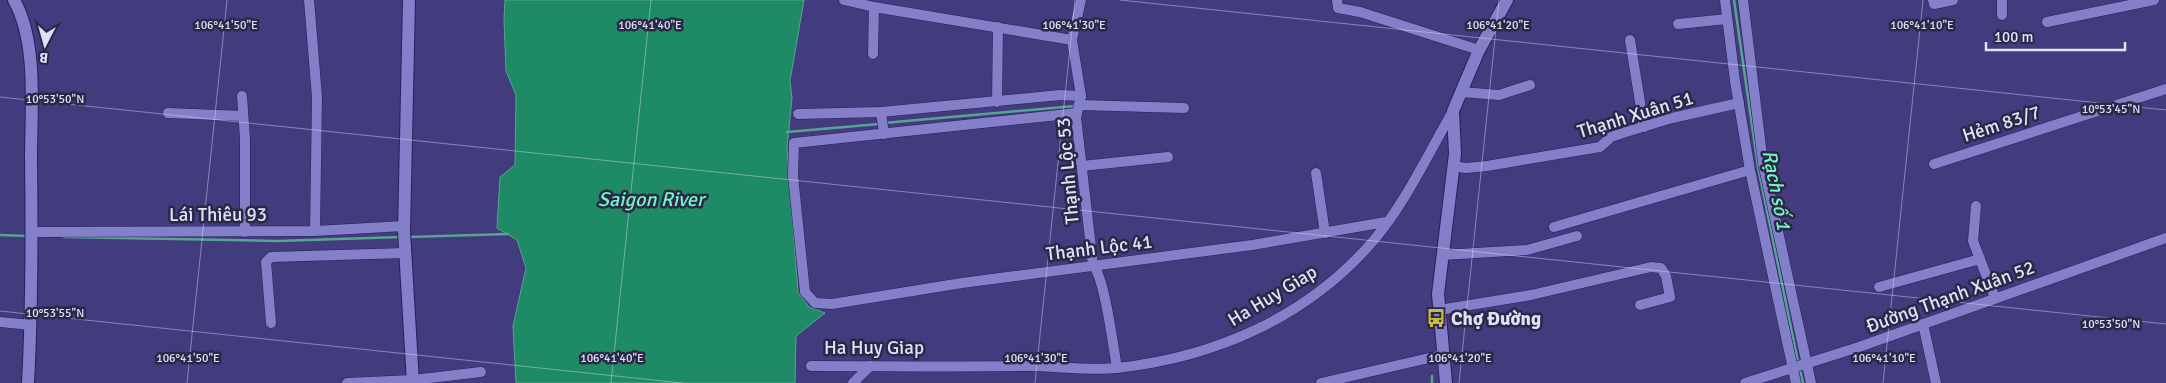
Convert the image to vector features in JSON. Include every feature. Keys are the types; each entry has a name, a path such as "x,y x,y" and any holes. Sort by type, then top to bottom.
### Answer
{"street":[{"path":"16,0 24,23 28,44 31,235 31,324 28,383"},
{"path":"310,0 317,97 314,232"},
{"path":"409,0 404,238 413,381"},
{"path":"844,0 874,7 1072,40"},
{"name":"Thạnh Lộc 53","path":"1081,0 1072,40 1079,105 1082,166 1095,268 1101,285 1116,368"},
{"path":"1337,0 1338,8 1360,12 1479,50"},
{"name":"Ha Huy Giap","path":"811,366 1116,368 1196,353 1235,341 1267,325 1302,304 1338,276 1374,240 1453,111 1479,50 1508,0"},
{"path":"1726,0 1727,19 1750,170 1796,383"},
{"path":"1742,0 1763,163 1811,383"},
{"path":"1934,0 1934,4 1953,0"},
{"path":"2002,0 2002,15"},
{"path":"2047,22 2154,0"},
{"path":"873,54 874,7"},
{"path":"1678,24 1727,19"},
{"path":"996,102 998,27"},
{"path":"1630,40 1644,127"},
{"path":"1461,92 1499,94 1530,85"},
{"name":"Hẻm 83/7","path":"1934,164 2166,89"},
{"path":"798,114 881,113 1060,95 1079,105"},
{"path":"242,96 246,152 245,232"},
{"name":"Thạnh Xuân 51","path":"1453,166 1466,168 1486,166 1600,147 1611,137 1672,118 1739,103"},
{"path":"881,113 884,133 1079,105 1184,108"},
{"path":"1446,383 1438,294 1453,166 1453,111"},
{"path":"168,113 243,116"},
{"name":"Thạnh Lộc 41","path":"884,133 794,143 793,176 806,292 815,303 832,304 1252,246 1386,222"},
{"path":"1082,166 1168,157"},
{"path":"1554,227 1750,170"},
{"path":"1316,173 1325,233"},
{"path":"1976,206 1973,241 1995,298"},
{"name":"Lái Thiêu 93","path":"31,235 314,232 404,238"},
{"path":"1442,255 1527,250 1577,236"},
{"path":"271,323 266,262 270,257 404,238"},
{"name":"Đường Thạnh Xuân 52","path":"1745,383 1923,324 2166,238"},
{"path":"1879,288 1980,259"},
{"path":"1439,310 1530,295 1652,267 1661,268 1666,276 1670,297 1640,305"},
{"path":"0,322 31,324"},
{"path":"1923,324 1936,383"},
{"path":"1321,383 1442,355"},
{"path":"853,383 870,366"},
{"path":"347,383 413,381 481,372"}],"water":[{"name":"Saigon River","path":"505,0 804,0 790,81 792,98 787,148 798,292 809,307 825,313 796,336 795,383 516,383 513,326 526,268 517,240 497,228 500,177 515,165 516,95 506,71"}],"waterway":[{"name":"Rạch số 1","path":"1734,0 1758,167 1798,362"},
{"path":"884,123 1075,106"},
{"path":"787,132 879,124"},
{"path":"409,237 508,234"},
{"path":"0,235 28,236"},
{"path":"64,237 277,241 401,237"},
{"name":"Rạch số 1","path":"1800,370 1803,383"},
{"path":"1432,376 1432,383"}],"place":[{"name":"Chợ Đường","path":"1436,318"}]}
